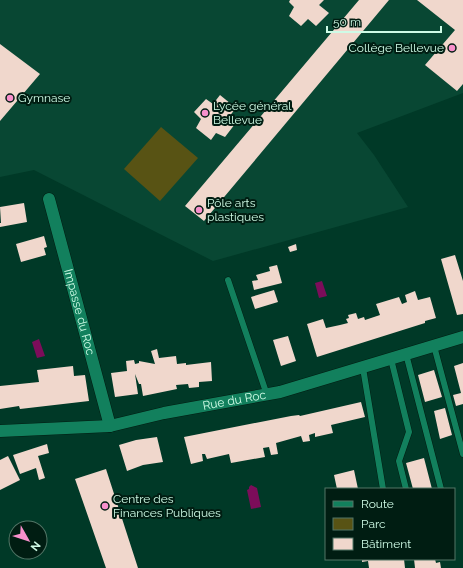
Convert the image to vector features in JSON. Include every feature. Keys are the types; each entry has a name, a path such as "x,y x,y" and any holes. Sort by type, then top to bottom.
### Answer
{"street":[{"name":"Impasse du Roc","path":"49,199 110,426"},
{"name":"Rue du Roc","path":"0,431 110,426 164,413 267,395 363,368 463,337"}],"lane":[{"path":"228,280 267,395"},
{"path":"434,346 463,454"},
{"path":"406,354 441,488"},
{"path":"391,359 409,432 399,462 406,488"},
{"path":"363,368 384,488"}],"shaded area":[{"name":"Lycée général Bellevue","path":"0,0 463,0 463,93 357,133 374,155 408,207 213,261 34,170 0,177"},
{"path":"322,281 327,296 319,298 315,283"},
{"path":"39,339 45,356 37,358 32,342"},
{"path":"251,485 257,488 261,507 251,509 247,490"}],"green space":[{"path":"161,127 198,158 160,201 124,169"}],"building":[{"path":"290,0 324,0 319,5 329,13 316,26 308,19 301,26 289,16 294,7 289,2"},
{"path":"359,0 389,0 204,221 185,206"},
{"name":"Collège Bellevue","path":"417,0 463,0 463,84 457,91 425,65 455,30"},
{"name":"Gymnase","path":"0,44 40,74 0,121"},
{"path":"220,95 236,108 228,118 235,124 225,137 216,133 211,140 196,128 201,119 194,112 206,99 213,104"},
{"path":"24,203 27,222 0,227 0,207"},
{"path":"44,236 47,247 44,248 46,255 21,262 16,244"},
{"path":"296,244 297,250 290,252 288,247"},
{"path":"455,255 463,281 463,314 457,315 441,259"},
{"path":"277,265 282,283 254,290 252,281 258,280 256,275 270,271 269,267"},
{"path":"274,290 278,302 255,309 251,297"},
{"path":"415,291 418,300 430,297 436,318 425,321 425,323 317,357 307,324 323,319 326,328 340,325 348,323 346,319 349,318 348,315 356,313 358,319 364,317 365,320 380,315 376,304 399,297 402,304 407,302 405,295"},
{"path":"288,336 296,361 281,366 273,340"},
{"path":"157,349 159,358 176,356 177,364 186,363 186,365 211,362 212,381 199,382 199,387 189,388 188,384 176,385 177,389 143,396 141,384 139,384 135,374 138,394 115,397 111,373 127,371 126,361 134,360 135,364 139,363 139,361 155,364 151,351"},
{"path":"463,363 463,404 456,406 453,395 461,393 454,366"},
{"path":"73,366 74,376 85,375 89,401 20,409 19,406 0,409 0,386 39,382 37,370"},
{"path":"434,370 442,397 425,402 418,375"},
{"path":"361,402 365,417 331,425 333,433 315,437 315,433 309,435 310,441 303,442 301,436 276,443 278,454 271,455 269,447 263,448 265,457 231,463 229,454 207,459 205,454 202,454 203,461 191,464 184,437 291,416 300,416"},
{"path":"445,408 452,435 440,439 434,411"},
{"path":"157,437 163,462 143,465 127,471 119,445 136,440"},
{"path":"47,444 49,453 38,456 45,478 39,480 36,468 20,474 13,455"},
{"path":"8,456 20,480 0,490 0,460"},
{"path":"424,458 432,488 413,488 406,463"},
{"path":"106,469 138,568 106,568 75,479"},
{"path":"354,470 358,488 337,488 334,475"},
{"path":"362,560 404,560 405,568 369,568 368,561 362,562"},
{"path":"414,560 435,560 436,563 440,562 441,568 415,568"}],"place":[{"name":"Collège Bellevue","path":"452,48"},
{"name":"Gymnase","path":"10,98"},
{"name":"Lycée général Bellevue","path":"205,113"},
{"name":"Pôle arts plastiques","path":"199,210"},
{"name":"Centre des Finances Publiques","path":"105,506"}]}
